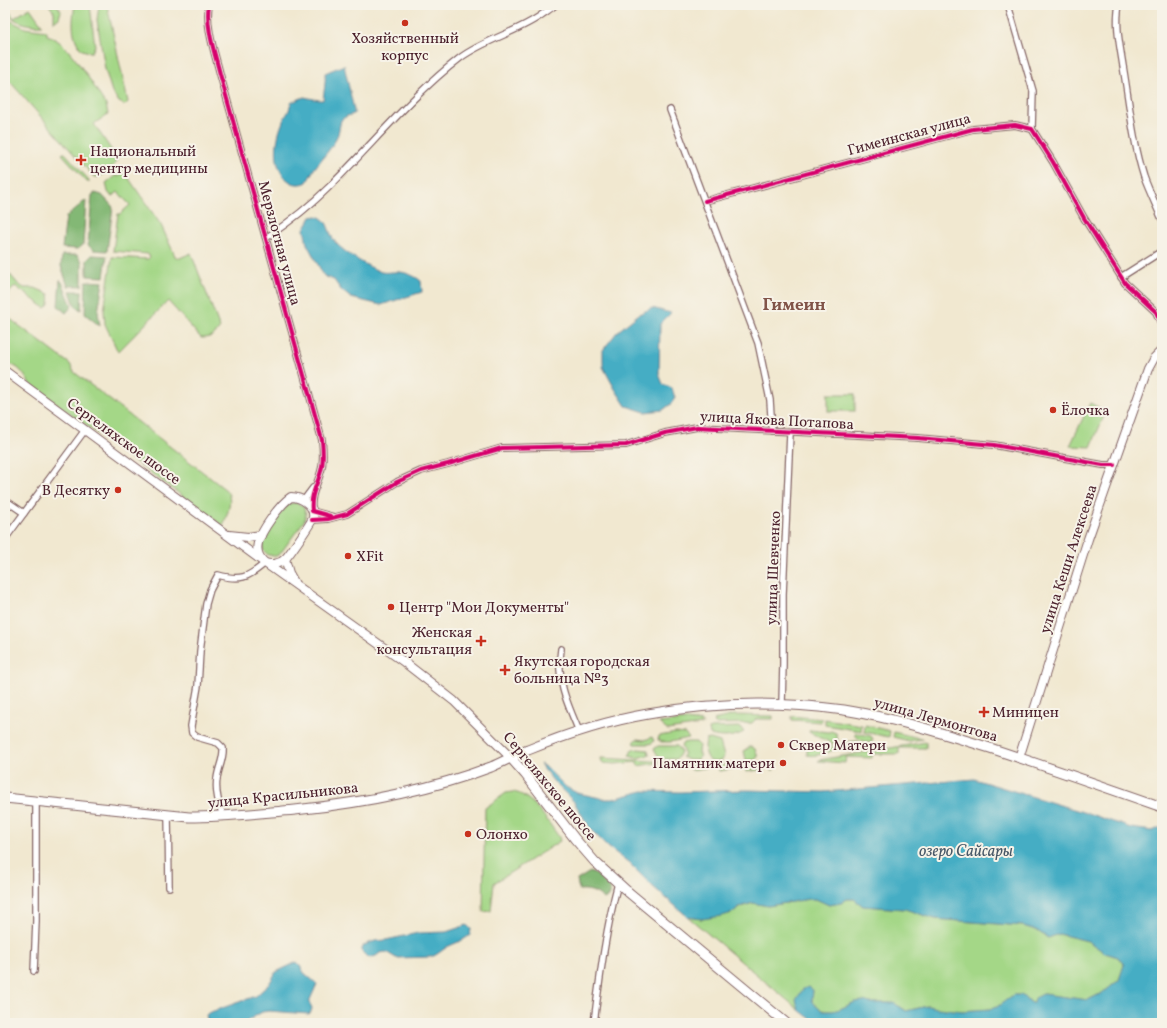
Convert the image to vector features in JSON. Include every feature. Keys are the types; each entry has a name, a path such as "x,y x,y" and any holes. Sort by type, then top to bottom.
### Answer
{"main road":[{"name":"улица Кеши Алексеева","path":"1019,758 1088,539 1148,369 1154,358 1162,350"},
{"name":"Сергеляхское шоссе","path":"5,371 265,563 398,658 454,701 525,774 574,839 595,862 618,883 786,1023"},
{"path":"291,497 304,500 312,511 312,520 285,559 269,565 260,559 257,552 261,535 284,502 291,497"},
{"name":"Сергеляхское шоссе","path":"226,534 248,537 261,535"},
{"path":"285,559 289,573 295,584"},
{"name":"улица Лермонтова","path":"510,757 579,731 602,724 647,714 725,704 782,704 846,710 910,724 1019,758 1162,807"},
{"name":"улица Красильникова","path":"5,798 189,816 223,816 330,806 426,788 493,766 510,757"}],"street":[{"name":"Мерзлотная улица","path":"209,5 209,21 217,61 322,440 323,459 321,472 315,486"},
{"name":"Мерзлотная улица","path":"266,238 286,224 323,193 417,97 460,58 473,49 531,22 555,5"},
{"path":"1008,5 1033,91 1032,129 1053,162 1084,218 1121,277 1125,283 1156,312 1162,324"},
{"path":"1119,5 1117,13 1118,28 1129,103 1138,149 1144,176 1162,219"},
{"path":"670,110 758,343 770,400 772,431"},
{"name":"Гимеинская улица","path":"705,201 973,129 1015,125 1032,129"},
{"path":"1121,277 1162,251"},
{"name":"улица Якова Потапова","path":"312,520 347,514 397,482 421,471 502,448 626,445 665,433 697,427 790,433 918,438 994,445 1103,465 1114,465"},
{"path":"5,539 85,430"},
{"name":"улица Шевченко","path":"782,704 783,594 790,433"},
{"path":"304,500 315,486"},
{"path":"315,486 311,501 312,511 335,517"},
{"path":"5,500 24,513"},
{"path":"223,816 217,796 217,779 224,755 223,748 218,743 197,737 192,733 191,726 198,686 200,651 206,604 210,590 218,575 239,579 256,571 265,563"},
{"path":"561,649 559,662 561,684 579,731"},
{"path":"34,971 36,921 36,801"},
{"path":"168,814 169,887"},
{"path":"594,1023 600,975 618,883"}],"green space":[{"path":"5,5 14,18 30,8 42,25 22,23 13,19 5,13"},
{"path":"49,5 57,5 61,11 59,18 54,22 54,12"},
{"path":"75,5 90,5 95,46 92,52 82,50 76,40 73,29"},
{"path":"99,5 107,5 128,102 125,105 119,102 112,92 105,69 97,20"},
{"path":"5,18 25,28 47,31 47,35 64,46 80,65 106,105 108,114 94,124 116,157 117,162 101,176 94,177 5,76"},
{"path":"65,153 89,180 89,182 87,182 62,154"},
{"path":"123,170 161,225 176,258 180,258 191,253 220,328 212,336 201,338 168,301 118,352 105,324 104,311 112,257 148,259 150,257 148,254 113,251 118,214 130,205 118,192 112,197 108,192 106,183 116,175 118,177 121,175"},
{"path":"95,193 102,195 113,207 107,251 93,250 88,245 92,195"},
{"path":"86,200 83,245 78,249 62,248 66,217"},
{"path":"62,255 77,255 82,261 82,286 68,286 61,266"},
{"path":"92,255 107,256 104,277 87,276 87,260"},
{"path":"5,270 18,284 24,288 35,288 49,294 50,298 48,305 45,308 15,286 5,298"},
{"path":"60,280 72,306 66,313 58,306"},
{"path":"86,281 103,282 98,312 100,326 85,314"},
{"path":"70,291 82,291 81,310 75,306"},
{"path":"5,315 70,364 74,372 226,490 230,502 223,526 30,384 23,373 17,368 5,363"},
{"path":"828,394 855,394 855,411 828,411"},
{"path":"1090,403 1106,411 1091,447 1070,446"},
{"path":"297,503 303,506 306,514 304,521 280,554 276,556 268,555 263,550 262,539 287,505"},
{"path":"734,715 773,716 773,719 756,719 752,723 715,724 714,720"},
{"path":"792,716 822,719 821,722 792,720"},
{"path":"825,719 862,725 861,731 825,725"},
{"path":"686,720 702,722 702,725 667,730 659,723"},
{"path":"865,725 890,731 889,737 864,732"},
{"path":"738,727 744,732 727,737 710,735 709,729 711,728"},
{"path":"810,730 831,731 836,733 838,741 833,744 809,732"},
{"path":"894,732 923,739 909,741 893,737"},
{"path":"676,733 685,734 689,738 670,742 661,742 658,740 659,736"},
{"path":"856,733 871,736 873,739 871,743 858,738 855,735"},
{"path":"652,737 654,741 650,744 635,744 634,741 637,739 645,740"},
{"path":"710,739 720,742 724,756 723,759 717,762 710,761 706,754 706,740"},
{"path":"857,741 860,743 857,751 845,751 842,746 845,742"},
{"path":"696,742 699,745 698,752 701,756 697,760 688,760 682,757 684,753 681,746 683,743"},
{"path":"926,742 926,748 899,748 899,754 872,754 872,758 846,757 845,763 818,761 819,760"},
{"path":"658,746 677,746 681,752 677,759 660,759 654,749"},
{"path":"751,746 755,749 758,757 754,760 746,760 744,751"},
{"path":"820,746 833,746 835,749 821,754 807,755 807,750"},
{"path":"632,750 648,750 649,755 637,758 629,756"},
{"path":"601,758 773,768 774,770 771,770 770,768 746,772 745,767 719,771 718,766 691,770 690,764 665,767 664,762 638,766 637,762 615,764 602,763"},
{"path":"512,792 526,797 538,809 559,837 560,841 494,883 491,911 483,912 485,808 506,793"},
{"path":"590,872 597,875 610,888 610,895 604,899 599,894 586,890 579,890 577,880"},
{"path":"816,899 829,905 841,903 847,899 854,899 863,906 905,909 935,919 1023,926 1036,930 1048,938 1059,934 1088,941 1105,953 1118,957 1124,965 1119,980 1104,992 1088,1000 1043,994 1032,1003 1021,995 1014,995 997,1007 990,1009 962,1011 927,1006 906,1011 893,1004 859,1002 852,1003 836,1010 828,1011 819,1009 813,1003 813,990 796,1000 799,1010 688,917 702,919 732,913 738,908 753,903 768,906"}],"water":[{"path":"344,65 354,114 341,120 338,134 333,145 314,169 307,182 303,184 293,183 284,176 277,162 276,154 278,138 283,120 292,102 304,97 323,100 325,73"},
{"path":"317,216 325,221 336,243 351,255 381,272 401,272 415,277 421,281 422,292 381,305 351,298 341,290 334,280 324,276 307,244 304,229 311,217"},
{"path":"652,308 671,313 660,324 659,374 663,384 672,388 675,398 671,404 663,410 645,412 626,406 603,367 603,350 617,332 639,314"},
{"name":"озеро Сайсары","path":"540,764 547,768 566,787 577,793 605,799 613,799 643,791 679,792 747,790 823,792 974,779 1131,828 1152,831 1162,827 1162,1023 816,1023 799,1010 796,1000 803,989 809,987 813,990 812,1000 816,1006 823,1011 833,1011 855,1002 863,1001 870,1003 894,1003 906,1011 928,1006 962,1011 997,1007 1013,995 1021,995 1032,1003 1034,1003 1035,998 1043,994 1088,1000 1104,992 1119,980 1124,965 1118,957 1105,953 1088,941 1059,934 1048,938 1036,930 1023,926 935,919 905,909 863,906 854,899 847,899 841,903 829,905 816,899 768,906 753,903 739,907 732,913 722,916 702,919 688,917 652,886 628,862 608,847 591,830 574,802 554,782"},
{"path":"467,925 471,929 470,935 431,957 396,958 386,952 370,958 361,951 364,945 375,941 418,933 446,932"},
{"path":"297,962 302,971 317,984 309,1002 312,1008 309,1014 269,1011 262,1012 244,1023 208,1023 206,1015 208,1013 256,996 269,984 276,972"}],"cycle path":[{"path":"209,5 208,21 213,49 322,440 323,463 313,495 312,511 330,516"},
{"path":"705,201 973,129 1015,125 1032,129 1053,162 1084,218 1125,283 1156,312 1162,325"},
{"path":"312,520 328,519 347,514 397,482 421,471 502,448 626,445 665,433 697,427 918,438 994,445 1103,465 1114,465"}],"place":[{"name":"Хозяйственный корпус","path":"405,23"},
{"name":"Национальный центр медицины","path":"81,160"},
{"name":"Ёлочка","path":"1053,410"},
{"name":"В Десятку","path":"118,490"},
{"name":"XFit","path":"348,556"},
{"name":"Центр \"Мои Документы\"","path":"391,607"},
{"name":"Женская консультация","path":"481,641"},
{"name":"Якутская городская больница №3","path":"505,670"},
{"name":"Миницен","path":"984,712"},
{"name":"Сквер Матери","path":"781,745"},
{"name":"Памятник матери","path":"783,763"},
{"name":"Олонхо","path":"468,834"}],"district":[{"name":"Гимеин","path":"794,304"}]}
